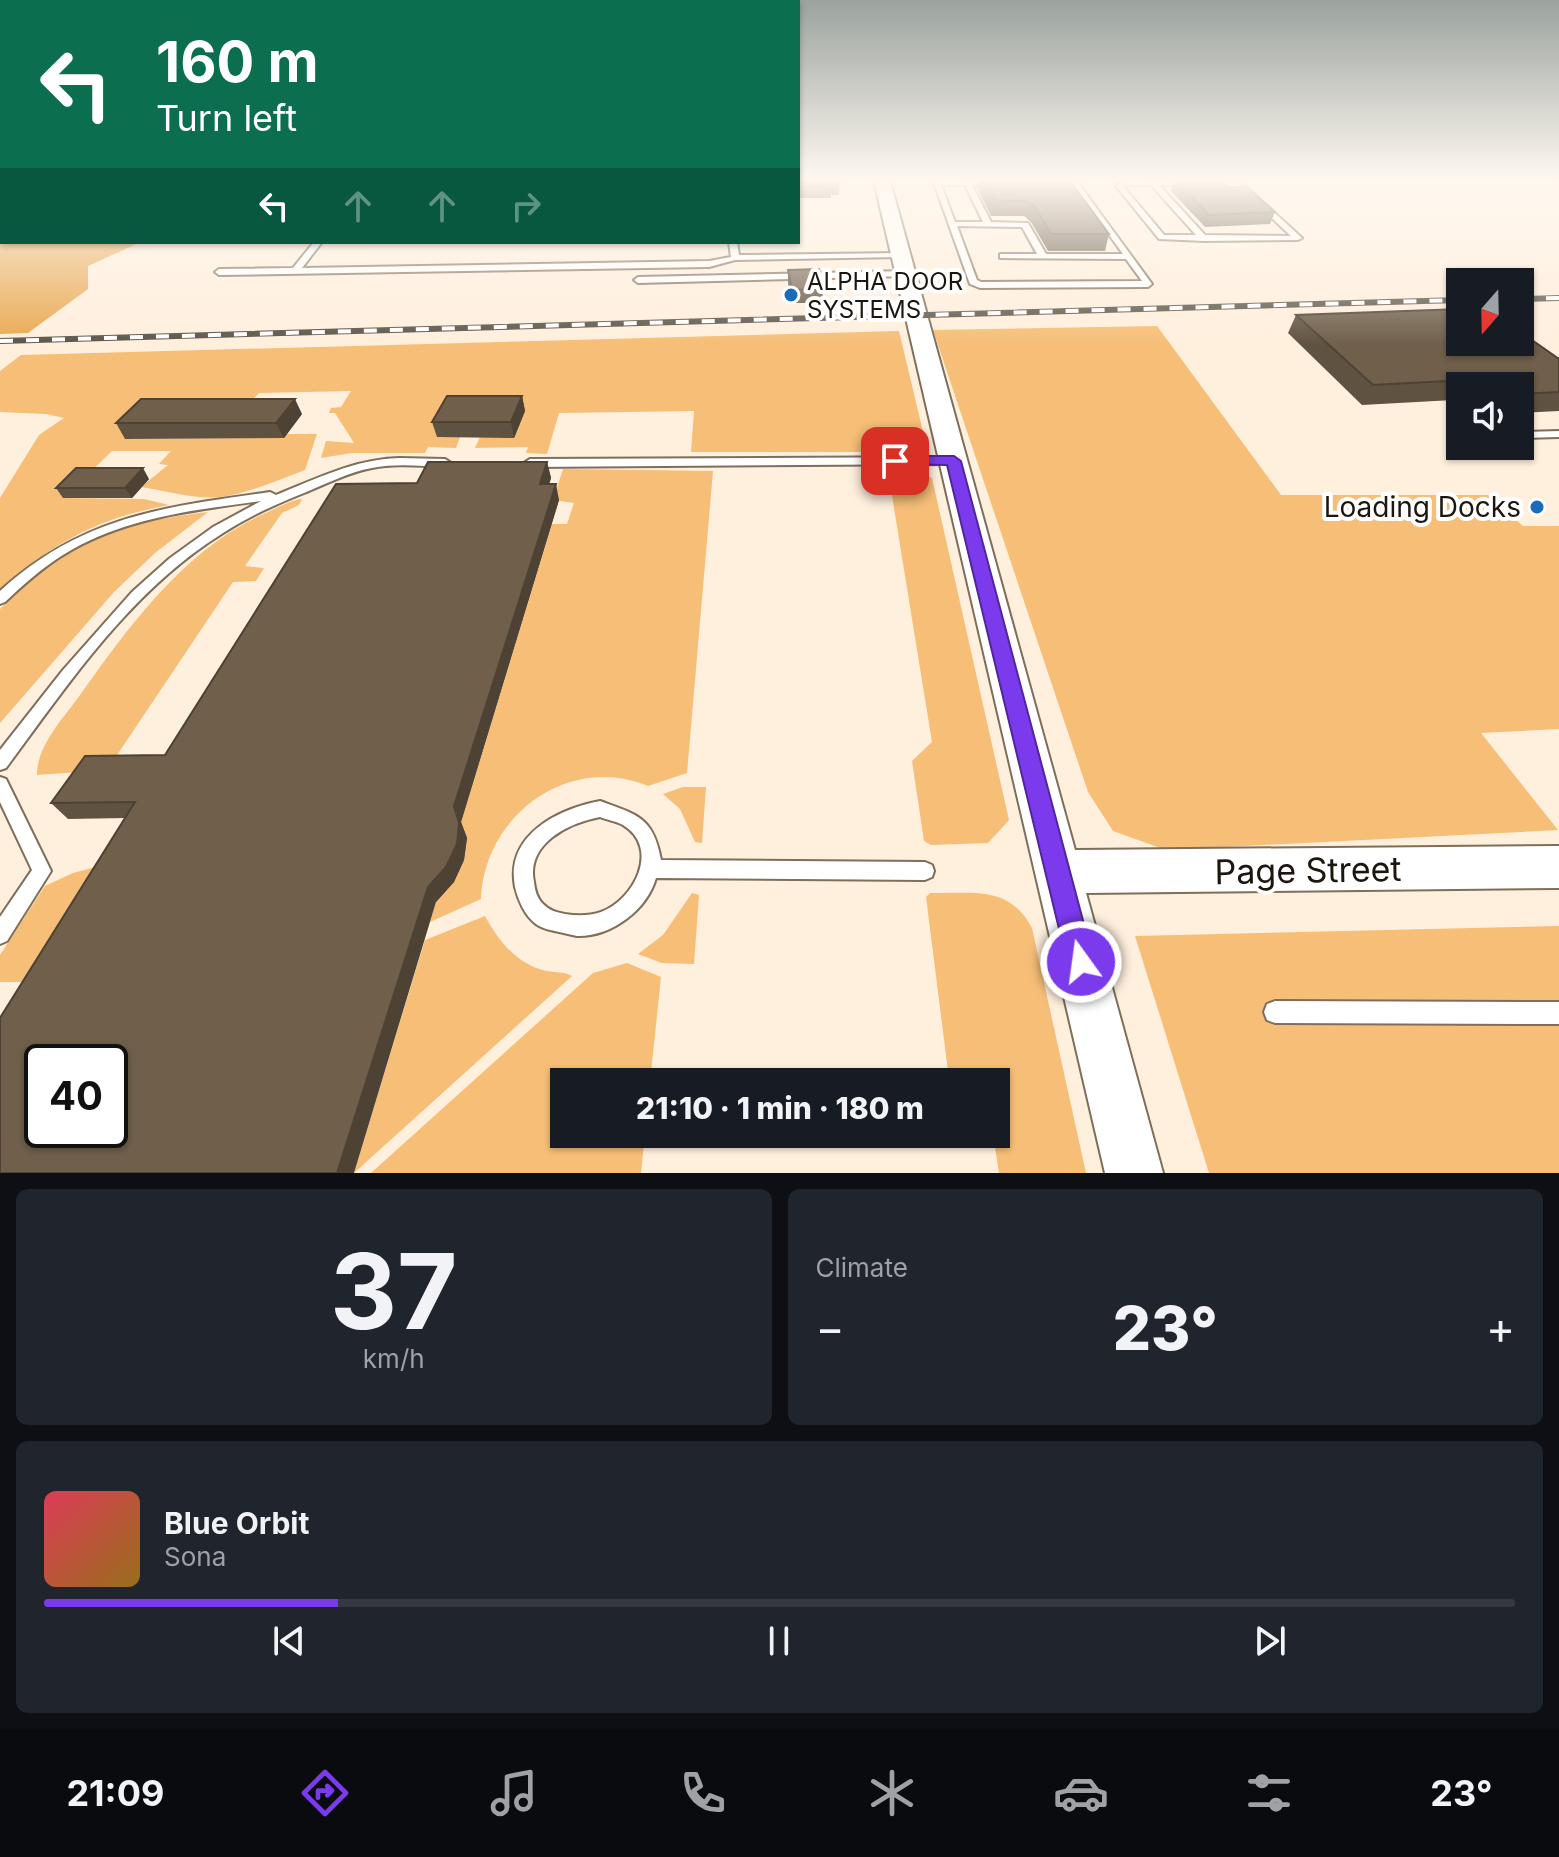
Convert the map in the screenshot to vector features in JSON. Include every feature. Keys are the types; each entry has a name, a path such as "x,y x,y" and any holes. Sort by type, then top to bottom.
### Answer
{"street":[{"path":"897,236 1134,1173"},
{"name":"Page Street","path":"1058,872 1553,876"}],"lane":[{"path":"955,236 973,282 980,285 1148,284 1113,236"},
{"path":"1031,236 1043,256"},
{"path":"1167,236 1204,239 1298,238 1296,236"},
{"path":"1201,236 1204,239"},
{"path":"295,271 316,244"},
{"path":"733,244 735,258"},
{"path":"1003,256 1128,257"},
{"path":"219,272 709,264 735,258 904,264"},
{"path":"638,280 904,264"},
{"path":"1534,435 1559,434"},
{"path":"509,463 954,461"},
{"path":"0,763 86,649 171,561 213,530 282,494 372,464 464,463"},
{"path":"0,599 45,559 103,528 156,512 282,494"},
{"path":"0,784 42,871 0,934"},
{"path":"600,809 619,813 634,821 646,834 652,850 652,869 644,889 630,907 610,920 586,927 563,926 543,918 529,903 523,884 524,864 532,846 545,830 581,811 600,809"},
{"path":"652,869 925,871"},
{"path":"1275,1012 1559,1013"}],"shaded area":[{"path":"0,244 137,244 88,266 88,289 28,333 0,334"},
{"path":"1157,326 1281,495 1488,495 1523,526 1559,526 1559,729 1481,733 1558,830 1166,850 1113,831 1088,792 933,330"},
{"path":"899,331 924,436 917,447 903,452 691,452 694,411 559,413 547,454 526,453 528,447 475,448 480,437 460,437 456,448 428,447 425,453 352,453 321,458 326,441 354,443 335,413 329,413 331,408 341,407 351,391 259,393 240,414 127,439 283,438 287,434 317,434 305,470 242,492 221,497 201,497 141,487 168,465 159,464 171,451 112,451 64,498 144,499 169,505 120,517 78,534 39,558 0,590 0,498 39,435 64,418 0,412 0,371 21,355"},
{"path":"563,469 713,471 687,773 648,786 618,778 589,778 561,785 536,799 514,818 497,842 486,869 481,899 430,922 436,902 454,882 464,860 467,838 461,822 552,524 567,524 574,503 553,500"},
{"path":"915,470 932,478 1009,820 988,843 931,845 924,841 912,761 932,742 888,471"},
{"path":"302,499 299,505 282,513 245,566 264,568 256,581 233,582 107,770 37,775 41,753 52,733 162,590 211,546 238,527"},
{"path":"208,512 155,553 114,592 0,723 0,609 47,568 94,540 147,522"},
{"path":"683,787 706,787 702,843 695,842 680,809 663,794"},
{"path":"103,865 29,982 0,982 0,955 45,886 73,873"},
{"path":"692,893 699,895 694,964 662,963 638,954 663,935"},
{"path":"930,893 976,893 1001,898 1023,914 1032,928 1086,1173 999,1173 995,1148 1010,1148 1010,1068 948,1068 926,897"},
{"path":"485,916 503,943 518,958 537,968 572,976 354,1173 425,940"},
{"path":"1559,926 1559,1173 1209,1173 1135,936"},
{"path":"627,963 661,977 651,1068 550,1068 550,1148 644,1148 641,1173 371,1173 593,973"}],"building":[{"path":"819,269 823,289 792,290 788,270"},
{"path":"1446,310 1446,356 1534,356 1534,342 1559,359 1559,392 1534,393 1534,372 1446,372 1446,381 1373,385 1296,315"},
{"path":"447,396 522,396 511,422 432,422"},
{"path":"141,399 295,399 276,423 116,423"},
{"path":"428,462 547,462 540,484 556,484 454,806 459,823 457,844 446,867 428,887 337,1173 0,1173 0,1018 135,802 51,803 85,756 165,755 336,484 417,483"},
{"path":"76,468 143,468 125,488 56,488"}],"railway":[{"path":"1534,299 1559,298"},
{"path":"0,341 1446,300"}],"place":[{"name":"ALPHA DOOR SYSTEMS","path":"791,295"},
{"name":"Loading Docks","path":"1537,507"}],"route":[{"path":"895,461 954,461 1081,962"}]}
